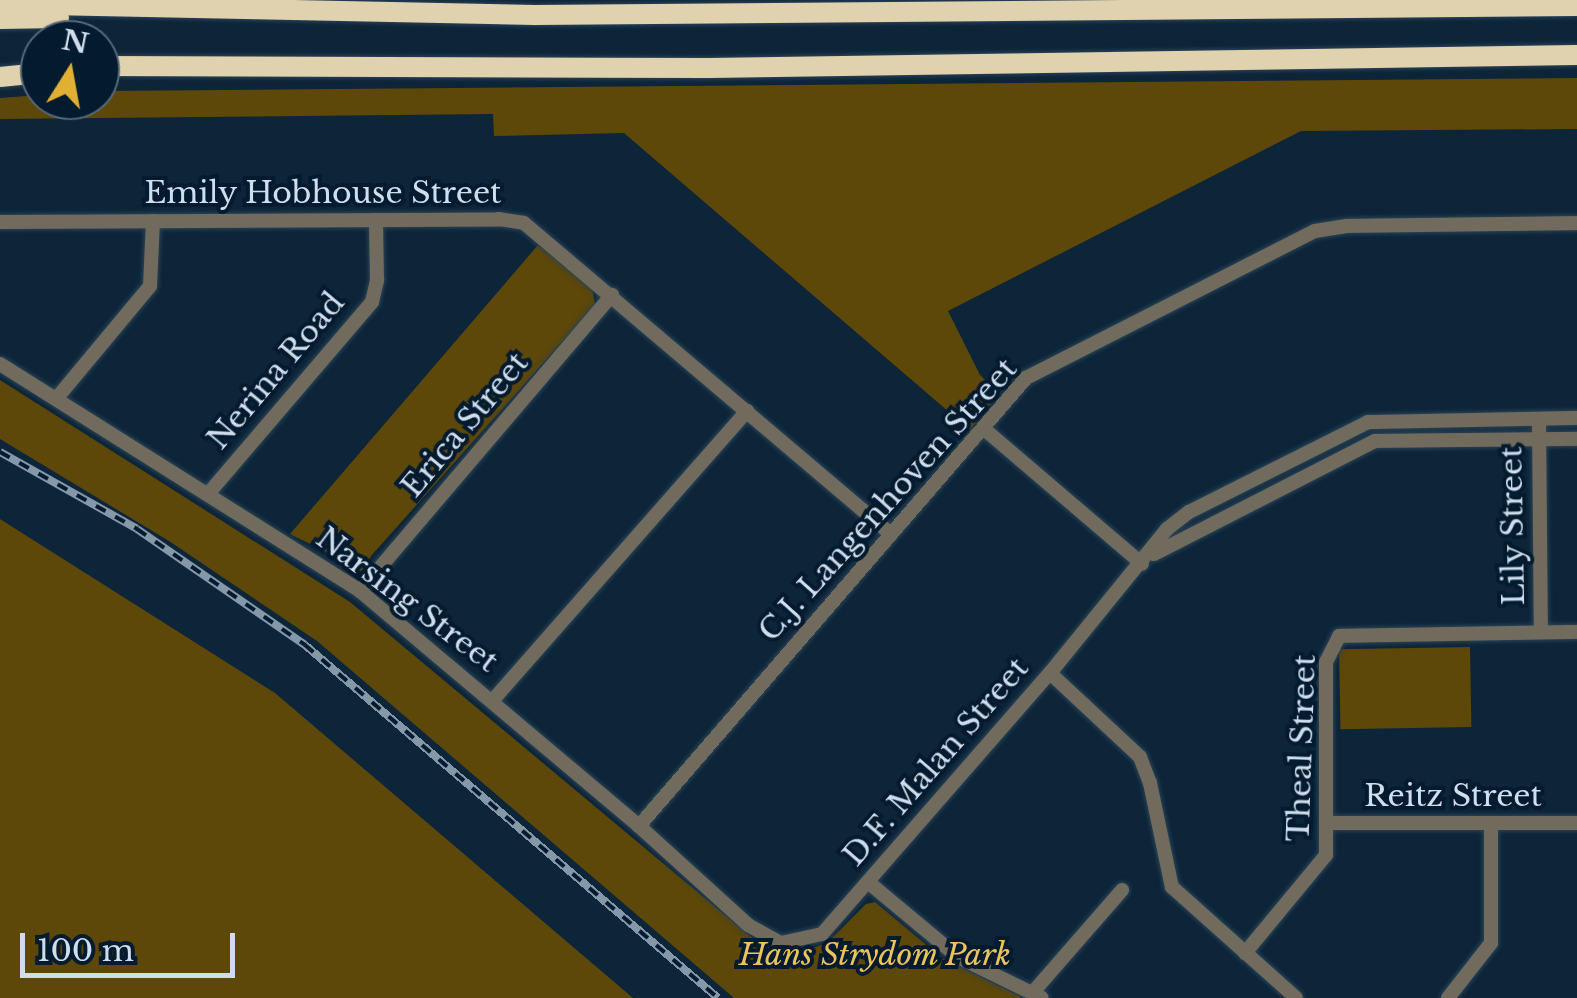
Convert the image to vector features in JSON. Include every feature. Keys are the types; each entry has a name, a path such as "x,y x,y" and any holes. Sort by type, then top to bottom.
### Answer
{"highway":[{"path":"0,4 456,13"},
{"path":"0,19 1577,6"},
{"path":"120,66 709,68 1577,55"}],"street":[{"name":"Nerina Road","path":"208,494 372,302 377,280 376,220"},
{"name":"Emily Hobhouse Street","path":"0,222 524,223 892,534"},
{"path":"56,399 144,298 154,272 153,222"},
{"name":"C.J. Langenhoven Street","path":"639,826 1013,392 1039,370 1315,231 1346,226 1577,223"},
{"name":"Erica Street","path":"360,591 612,294"},
{"name":"Narsing Street","path":"0,364 360,591 493,700 748,925"},
{"path":"493,700 747,411"},
{"name":"D.F. Malan Street","path":"748,925 781,943 822,934 1050,673 1167,529 1189,512 1366,422 1577,418"},
{"name":"Lily Street","path":"1539,419 1541,632"},
{"path":"1366,422 1375,441"},
{"path":"983,428 1142,564"},
{"name":"D.F. Malan Street","path":"1142,564 1164,546 1375,441 1577,438"},
{"name":"Theal Street","path":"1245,953 1326,856 1326,662 1339,636 1577,632"},
{"path":"1050,673 1140,757 1150,784 1172,887 1296,998"},
{"name":"Reitz Street","path":"1329,823 1577,823"},
{"path":"1448,998 1484,957 1493,936 1491,825"},
{"path":"868,882 958,957 1038,994 1122,890"}],"green space":[{"path":"1577,78 1577,129 1301,131 948,311 980,375 999,393 970,430 624,133 494,136 493,114 120,118 120,91"},
{"path":"20,96 20,119 0,119 0,98"},
{"path":"538,245 592,287 595,305 371,556 363,572 351,573 334,562 334,556 290,534"},
{"name":"Hans Strydom Park","path":"0,380 350,602 761,945 807,950 827,943 866,904 875,902 942,958 1024,998 734,998 317,641 169,541 0,439"},
{"path":"0,519 275,693 633,998 0,998"},
{"path":"1470,647 1471,727 1340,729 1339,649"}],"railway":[{"path":"0,452 137,529 305,645 718,998"}]}
